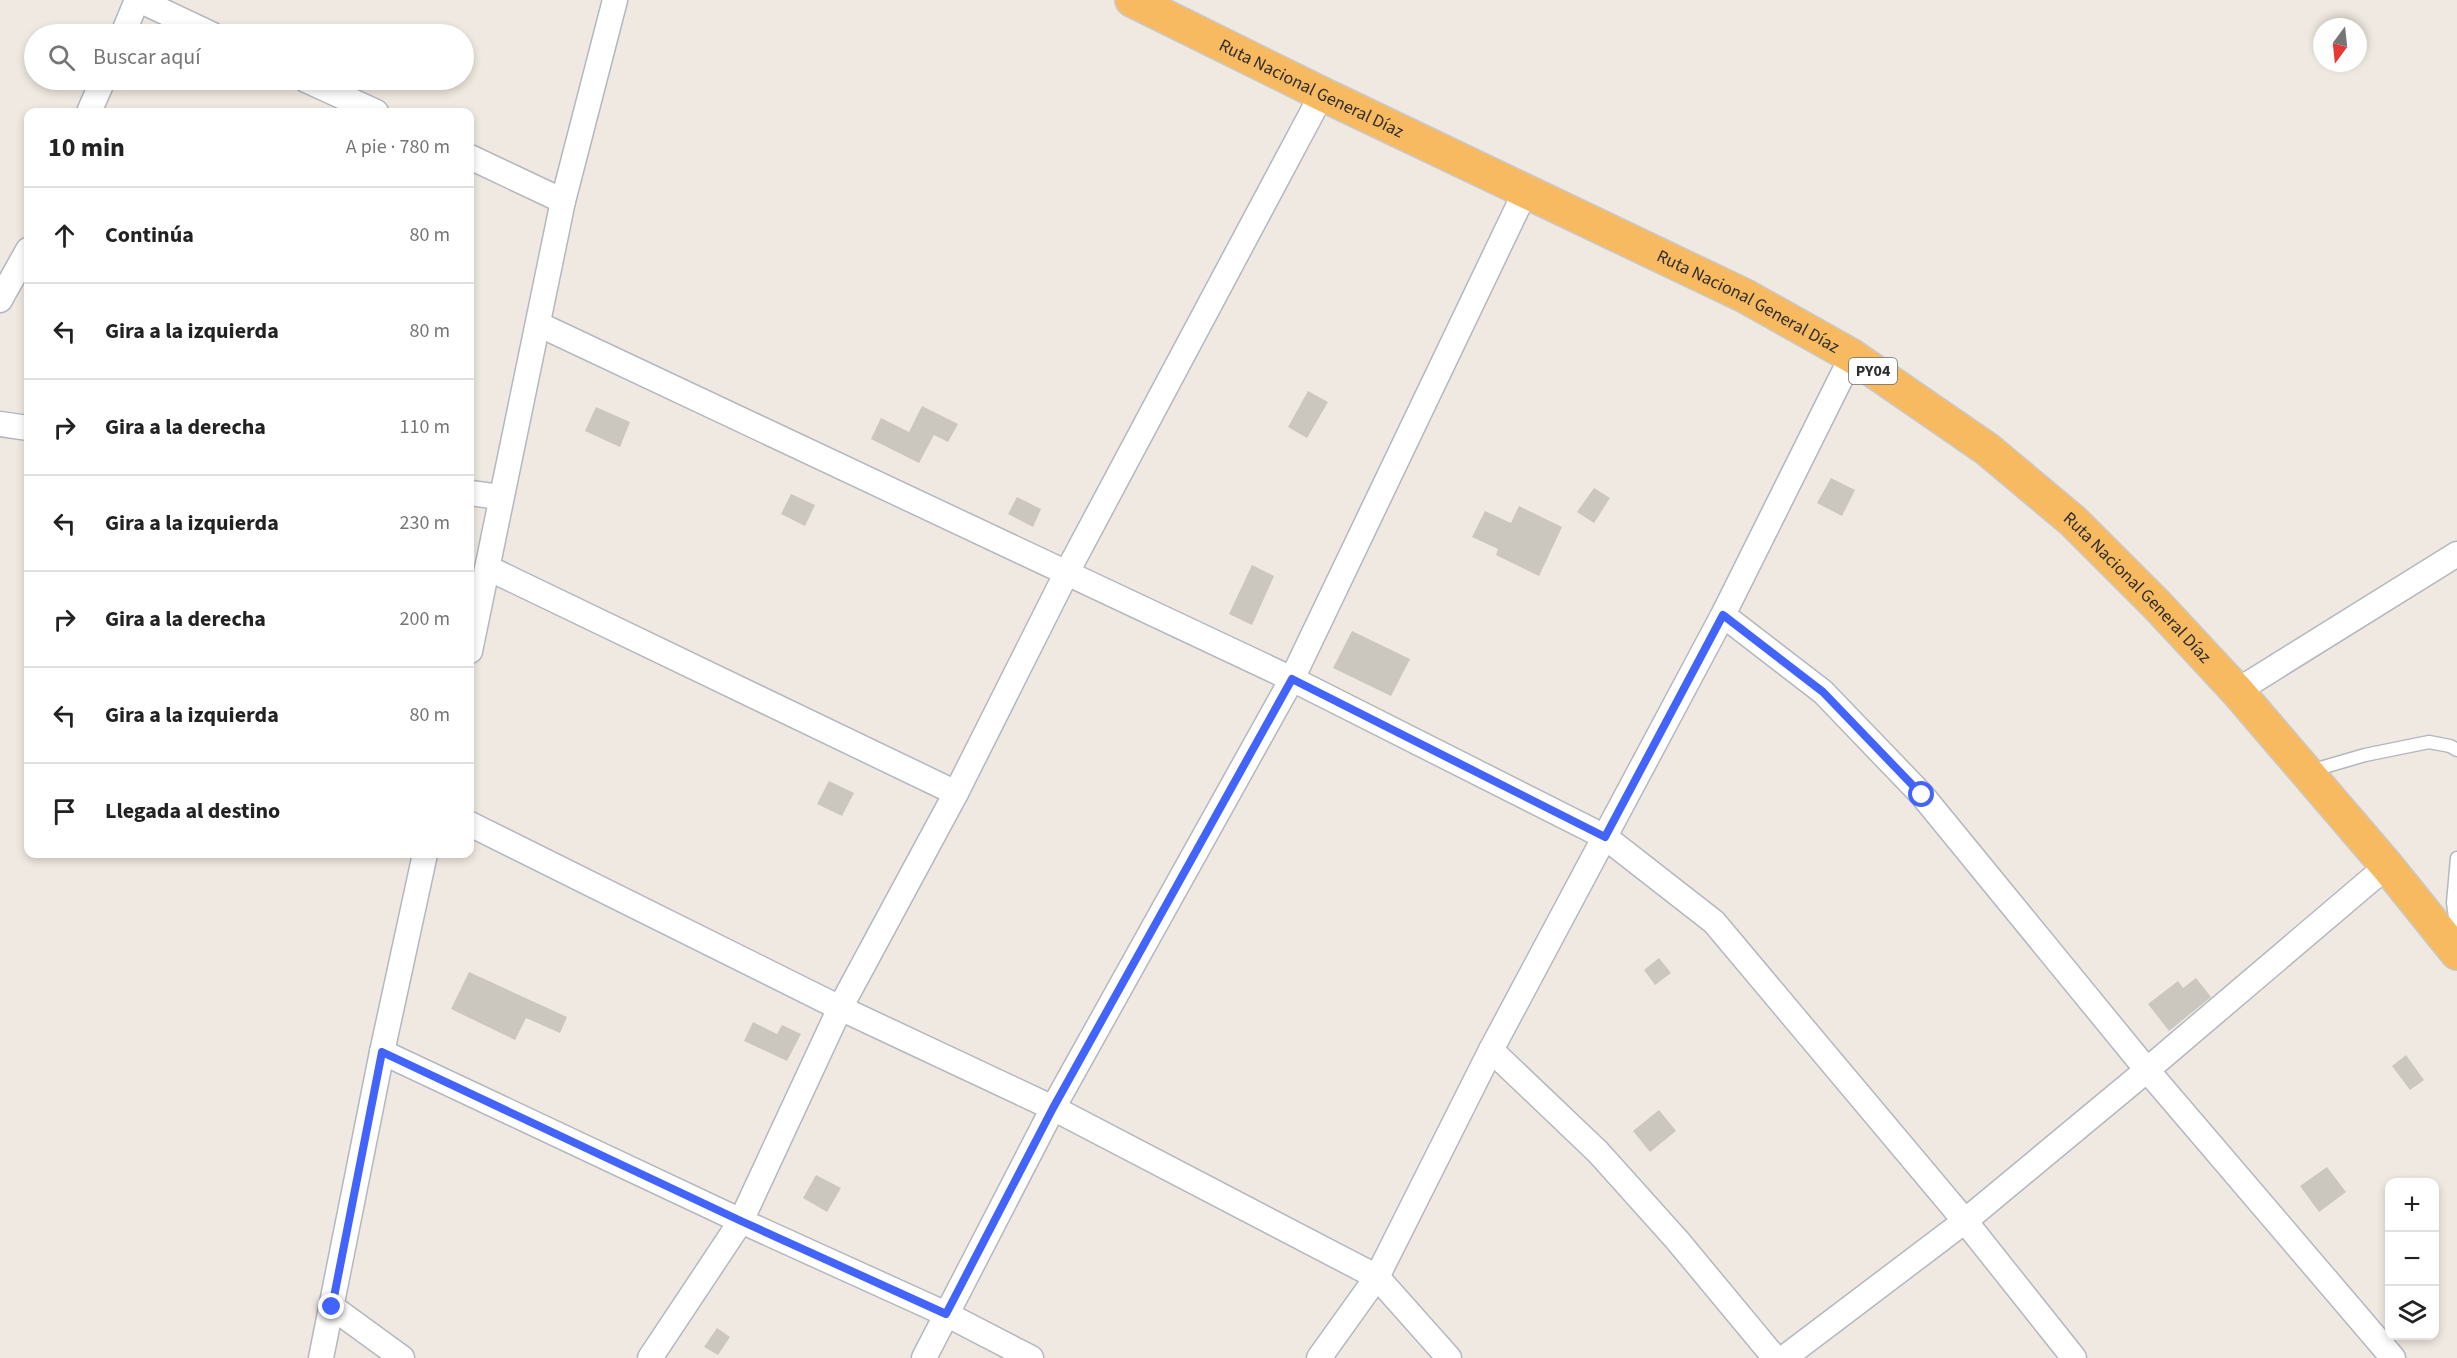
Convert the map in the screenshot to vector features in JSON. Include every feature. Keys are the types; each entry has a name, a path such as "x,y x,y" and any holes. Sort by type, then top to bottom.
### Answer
{"highway":[{"name":"Ruta Nacional General Díaz","path":"1132,0 1745,296 1852,356 1987,449 2073,521 2157,605 2237,691 2307,772 2457,953"}],"street":[{"path":"127,24 138,0 190,24"},
{"path":"474,633 500,497 563,201 615,0"},
{"path":"91,108 99,90"},
{"path":"328,90 367,108"},
{"path":"650,1358 741,1221 840,1008 956,793 1066,574 1323,94"},
{"path":"474,159 563,201"},
{"path":"924,1358 1053,1108 1292,679 1526,190"},
{"path":"0,300 24,257"},
{"path":"538,324 1292,679 1605,837 1714,922 1965,1221 2074,1358"},
{"path":"1319,1358 1377,1277 1491,1050 1723,615 1852,356"},
{"path":"0,424 24,427"},
{"path":"474,494 500,497"},
{"path":"2237,691 2457,554"},
{"path":"488,568 956,793"},
{"path":"1723,615 1823,692 1922,795 2148,1070 2393,1358"},
{"path":"474,826 840,1008 1053,1108 1377,1277 1449,1358"},
{"path":"321,1358 382,1052 424,858"},
{"path":"1784,1358 1965,1221 2148,1070 2386,866"},
{"path":"1491,1050 1598,1152 1677,1240 1775,1358"},
{"path":"382,1052 741,1221 946,1314 1031,1358"},
{"path":"332,1307 402,1358"}],"lane":[{"path":"2307,772 2365,755 2396,751 2429,742 2450,746 2457,750"},
{"path":"2457,858 2453,903 2457,931"}],"building":[{"path":"1308,391 1328,402 1307,438 1288,427"},
{"path":"922,406 958,424 948,442 934,435 919,463 871,439 881,418 909,432"},
{"path":"596,407 630,422 620,447 585,431"},
{"path":"1831,478 1855,490 1842,516 1817,503"},
{"path":"1594,488 1610,498 1594,523 1577,512"},
{"path":"791,494 815,505 805,526 781,514"},
{"path":"1017,497 1041,509 1033,527 1008,514"},
{"path":"1519,506 1562,527 1539,576 1496,555 1498,549 1472,537 1485,511 1511,523"},
{"path":"1252,565 1274,576 1252,625 1229,614"},
{"path":"1352,631 1410,659 1391,696 1333,668"},
{"path":"829,781 854,793 842,816 817,804"},
{"path":"1659,958 1671,973 1655,985 1644,970"},
{"path":"469,972 567,1017 560,1033 526,1018 515,1040 451,1009"},
{"path":"2196,978 2211,997 2169,1031 2148,1004 2178,981 2183,988"},
{"path":"753,1022 777,1034 782,1025 801,1034 787,1061 744,1041"},
{"path":"2406,1055 2424,1080 2410,1090 2392,1066"},
{"path":"1659,1110 1676,1131 1650,1152 1633,1131"},
{"path":"2327,1167 2346,1192 2319,1212 2300,1186"},
{"path":"816,1175 841,1188 827,1212 803,1198"},
{"path":"717,1328 730,1337 718,1355 704,1347"}],"route":[{"path":"332,1307 382,1052 741,1221 946,1314 1053,1108 1292,679 1605,837 1723,615 1823,692 1922,795"}]}
